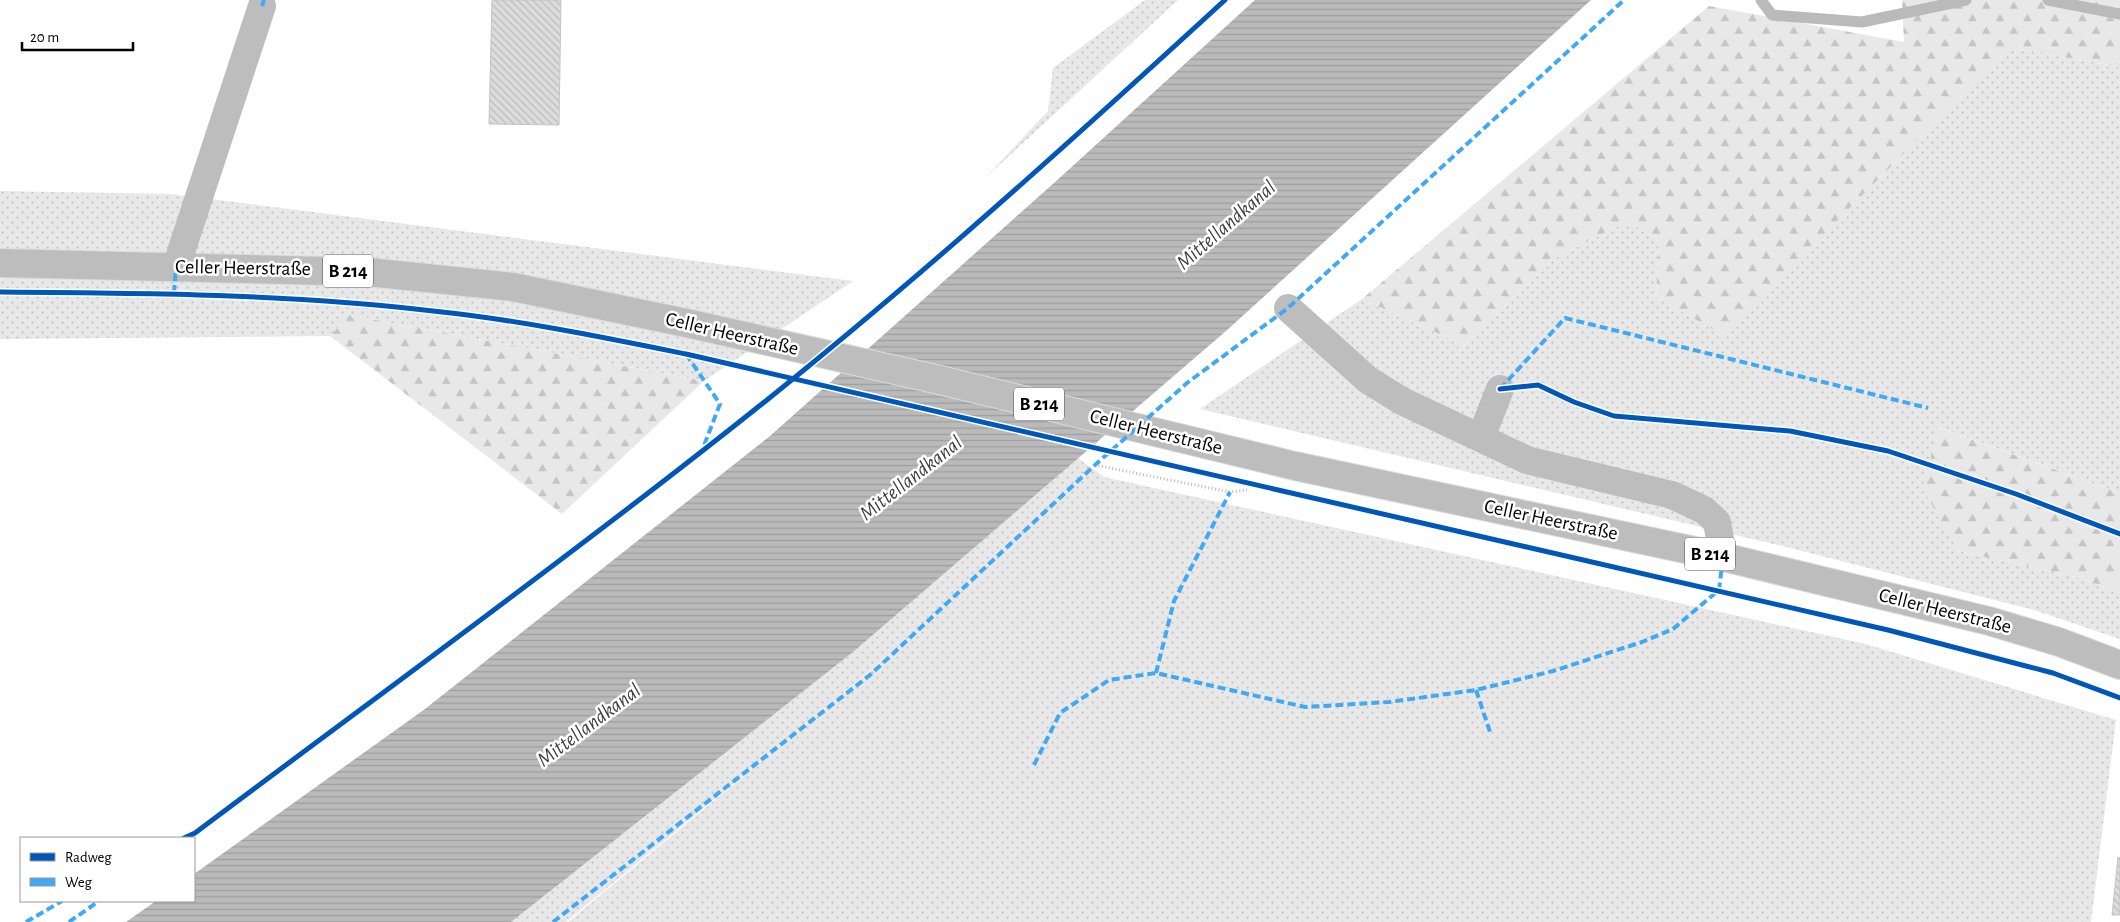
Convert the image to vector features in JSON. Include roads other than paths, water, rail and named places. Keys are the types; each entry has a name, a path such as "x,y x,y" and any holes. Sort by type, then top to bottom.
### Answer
{"main road":[{"path":"176,267 262,6"},
{"name":"Celler Heerstraße","path":"0,263 368,272 513,287 691,324 944,381 1295,466 1723,557 1989,621 2059,642 2120,665"},
{"path":"1288,308 1368,380 1402,401 1481,436 1527,460 1672,496 1704,510 1717,522 1723,557"},
{"path":"1481,436 1500,389"}],"water":[{"name":"Mittellandkanal","path":"1255,0 1591,0 1226,331 853,652 511,922 126,922 155,902 195,902 195,873 425,709 770,436 1054,183"}],"waterway":[{"path":"1761,0 1772,15 1862,22 1966,0"},
{"path":"2048,0 2120,14"}]}
